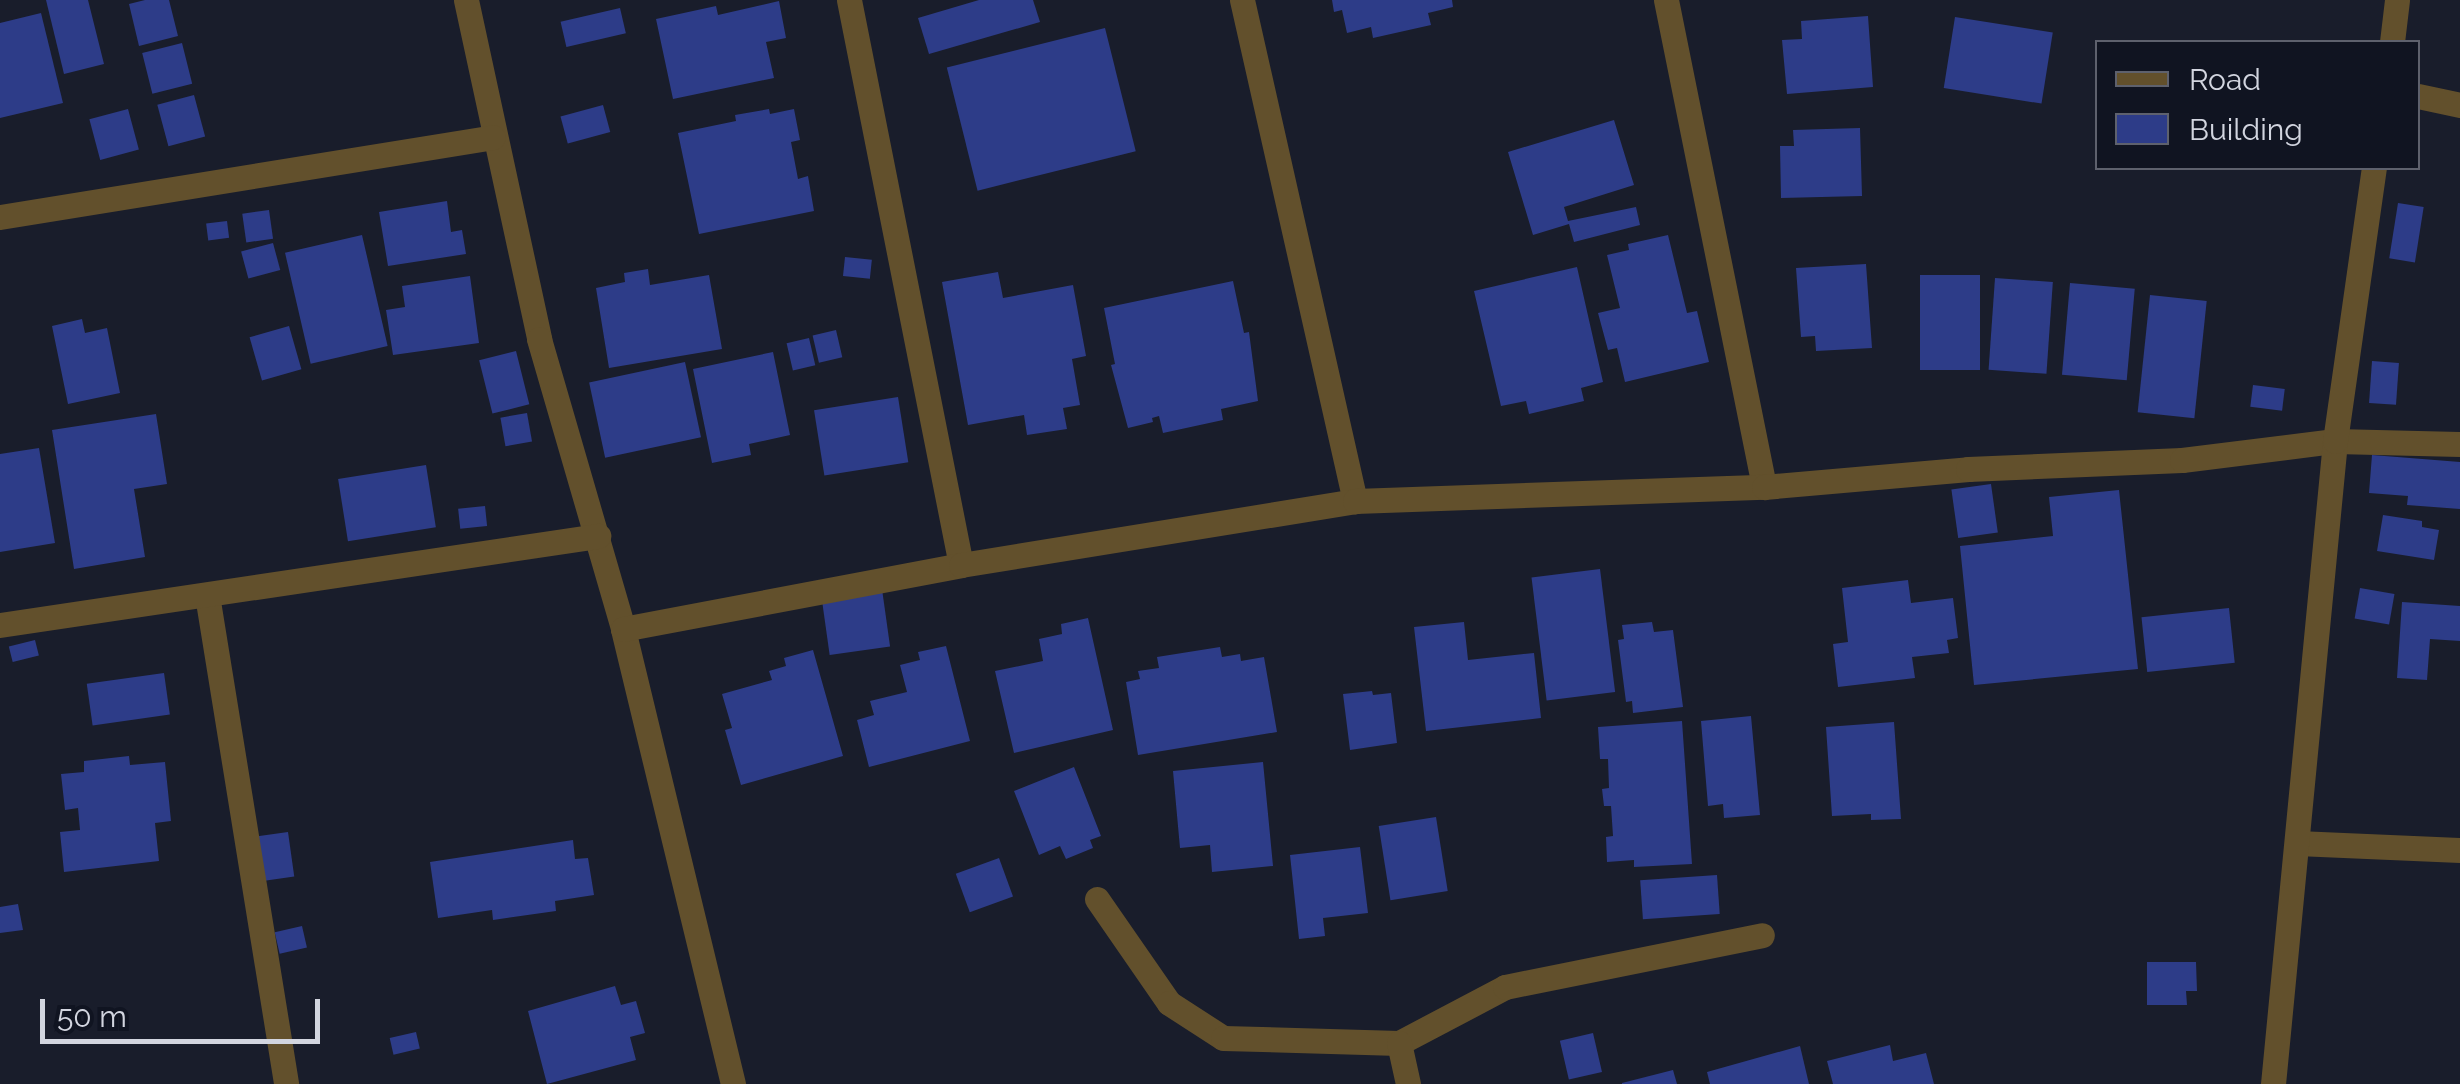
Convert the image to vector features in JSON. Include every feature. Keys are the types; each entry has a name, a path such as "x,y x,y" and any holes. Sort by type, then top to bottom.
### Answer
{"street":[{"path":"466,0 492,137 539,340 623,628 732,1084"},
{"path":"849,0 961,564"},
{"path":"1242,0 1355,501"},
{"path":"1666,0 1764,486"},
{"path":"2392,40 2397,0"},
{"path":"2420,96 2460,105"},
{"path":"0,216 492,137"},
{"path":"2274,1084 2335,441 2374,170"},
{"path":"623,628 961,564 1355,501 1764,486 1968,469 2182,460 2335,441 2460,444"},
{"path":"0,626 598,536"},
{"path":"207,595 286,1084"},
{"path":"2297,843 2460,850"},
{"path":"1097,899 1169,1002 1223,1038 1399,1043 1505,988 1762,935"},
{"path":"1399,1043 1408,1084"}],"building":[{"path":"46,0 88,0 104,64 64,74"},
{"path":"169,0 178,36 139,46 129,4"},
{"path":"979,0 1033,0 1040,22 929,54 918,18"},
{"path":"1332,0 1452,0 1453,7 1428,13 1431,25 1373,38 1371,27 1347,33 1342,10 1334,12"},
{"path":"779,1 786,38 766,42 774,78 673,99 656,19 716,6 718,15"},
{"path":"620,8 626,33 566,47 561,22"},
{"path":"41,13 63,103 0,118 0,23"},
{"path":"1868,16 1873,87 1787,94 1782,40 1802,39 1801,21"},
{"path":"1955,17 2053,32 2042,104 1944,88"},
{"path":"1105,28 1136,151 978,191 947,67"},
{"path":"182,43 192,84 152,94 142,53"},
{"path":"194,95 205,137 168,146 157,105"},
{"path":"603,105 610,132 568,143 560,116"},
{"path":"128,109 139,150 100,160 89,119"},
{"path":"769,109 770,114 794,109 800,140 791,142 798,179 808,176 814,211 699,234 678,133 736,121 735,115"},
{"path":"1614,120 1634,185 1564,207 1568,221 1636,207 1640,225 1574,242 1569,224 1533,235 1508,152"},
{"path":"1860,128 1862,196 1781,198 1780,146 1794,146 1793,130"},
{"path":"447,201 451,232 462,230 466,254 388,266 379,212"},
{"path":"2398,203 2424,207 2415,262 2389,258"},
{"path":"269,210 273,239 246,242 242,214"},
{"path":"227,221 229,238 208,240 206,224"},
{"path":"362,235 388,346 311,364 285,253"},
{"path":"1668,235 1687,313 1697,311 1709,362 1625,382 1617,348 1608,350 1598,313 1620,308 1607,255 1629,250 1628,244"},
{"path":"273,243 280,270 248,279 241,252"},
{"path":"845,257 872,260 870,279 843,276"},
{"path":"1866,264 1872,348 1816,351 1815,336 1801,337 1796,268"},
{"path":"1577,267 1603,382 1581,388 1584,401 1529,414 1526,401 1501,406 1474,291"},
{"path":"648,269 650,285 709,275 722,349 609,368 596,288 625,282 624,273"},
{"path":"998,272 1003,298 1073,285 1086,356 1072,359 1080,405 1063,408 1067,429 1027,435 1024,415 968,425 942,282"},
{"path":"1920,275 1980,275 1980,370 1920,370"},
{"path":"470,276 479,343 393,355 386,310 405,307 402,286"},
{"path":"1995,278 2053,282 2046,374 1989,370"},
{"path":"1233,281 1244,333 1249,332 1258,401 1221,409 1223,420 1163,433 1159,416 1152,418 1153,422 1128,428 1111,365 1115,364 1104,308"},
{"path":"2070,283 2135,289 2127,380 2062,375"},
{"path":"2150,295 2207,301 2194,418 2138,412"},
{"path":"82,319 85,333 107,328 120,393 68,404 52,326"},
{"path":"289,326 301,369 262,381 250,337"},
{"path":"836,330 842,357 819,363 813,335"},
{"path":"809,338 815,365 793,370 787,343"},
{"path":"516,351 529,404 492,414 479,360"},
{"path":"773,352 790,435 749,444 751,455 712,463 693,369"},
{"path":"2372,361 2399,363 2396,405 2369,403"},
{"path":"685,362 701,437 605,458 589,382"},
{"path":"2253,385 2285,389 2282,411 2250,407"},
{"path":"898,397 908,462 824,475 814,410"},
{"path":"527,413 532,442 505,446 500,418"},
{"path":"156,414 167,484 134,489 145,557 74,569 52,430"},
{"path":"39,448 55,543 0,552 0,454"},
{"path":"2372,455 2460,462 2460,509 2407,505 2408,496 2369,493"},
{"path":"426,465 436,527 348,541 338,479"},
{"path":"1991,484 1998,533 1958,538 1951,490"},
{"path":"2119,490 2138,669 1974,685 1960,546 2053,536 2049,497"},
{"path":"485,506 487,526 460,529 458,509"},
{"path":"2383,515 2422,521 2422,527 2439,530 2434,560 2377,551"},
{"path":"1600,569 1615,692 1547,700 1532,577"},
{"path":"1908,580 1911,603 1953,598 1958,638 1947,640 1949,653 1912,657 1915,678 1838,687 1833,644 1848,642 1842,588"},
{"path":"2360,588 2394,594 2389,625 2355,619"},
{"path":"882,589 890,646 830,655 822,597"},
{"path":"2402,602 2460,606 2460,641 2430,639 2427,680 2397,678"},
{"path":"2229,608 2235,663 2147,672 2141,617"},
{"path":"1088,618 1113,730 1014,753 995,671 1043,661 1039,639 1062,634 1061,624"},
{"path":"1464,622 1468,660 1534,653 1541,718 1426,731 1414,627"},
{"path":"1652,622 1654,632 1673,630 1683,707 1633,713 1632,701 1626,702 1618,640 1624,639 1622,625"},
{"path":"35,640 39,656 13,662 9,647"},
{"path":"946,646 970,741 869,767 857,720 874,715 870,701 907,692 900,665 920,660 918,652"},
{"path":"1220,647 1222,657 1240,654 1241,661 1264,657 1277,732 1138,755 1126,682 1140,679 1138,671 1159,668 1157,657"},
{"path":"813,650 843,756 741,785 725,730 732,728 722,694 772,680 769,671 786,666 784,658"},
{"path":"164,673 170,715 93,725 87,684"},
{"path":"1372,691 1373,695 1391,693 1397,743 1350,750 1343,694"},
{"path":"1751,716 1760,815 1724,818 1723,804 1708,806 1701,721"},
{"path":"1682,721 1692,864 1634,867 1634,860 1607,862 1606,837 1613,836 1611,806 1604,806 1602,789 1609,788 1608,759 1600,759 1598,727"},
{"path":"1894,722 1901,819 1871,820 1871,814 1832,816 1826,727"},
{"path":"129,756 130,765 165,762 171,821 155,823 159,861 64,872 60,832 80,830 78,808 65,810 61,774 84,772 84,761"},
{"path":"1263,762 1273,866 1212,872 1210,845 1180,848 1173,771"},
{"path":"1074,767 1101,836 1090,840 1093,848 1066,859 1060,846 1039,855 1014,791"},
{"path":"1436,817 1448,891 1390,900 1379,826"},
{"path":"288,832 294,877 258,882 251,837"},
{"path":"573,840 575,859 588,858 594,895 555,901 556,911 493,920 492,910 438,918 430,862"},
{"path":"1360,847 1368,913 1323,918 1325,936 1299,939 1290,855"},
{"path":"999,858 1013,897 970,912 956,874"},
{"path":"1717,875 1720,914 1643,919 1640,880"},
{"path":"18,904 23,930 0,933 0,907"},
{"path":"302,926 307,947 280,954 275,932"},
{"path":"2147,962 2196,962 2197,991 2186,991 2187,1005 2147,1005"},
{"path":"615,986 621,1005 636,1001 645,1033 630,1037 636,1060 547,1084 528,1011"},
{"path":"416,1032 420,1049 394,1055 390,1038"},
{"path":"1593,1033 1602,1072 1569,1080 1560,1041"},
{"path":"1890,1045 1893,1061 1926,1053 1934,1084 1833,1084 1827,1061"},
{"path":"1800,1046 1809,1084 1710,1084 1707,1072"},
{"path":"1673,1070 1677,1084 1622,1084 1622,1083"}]}
